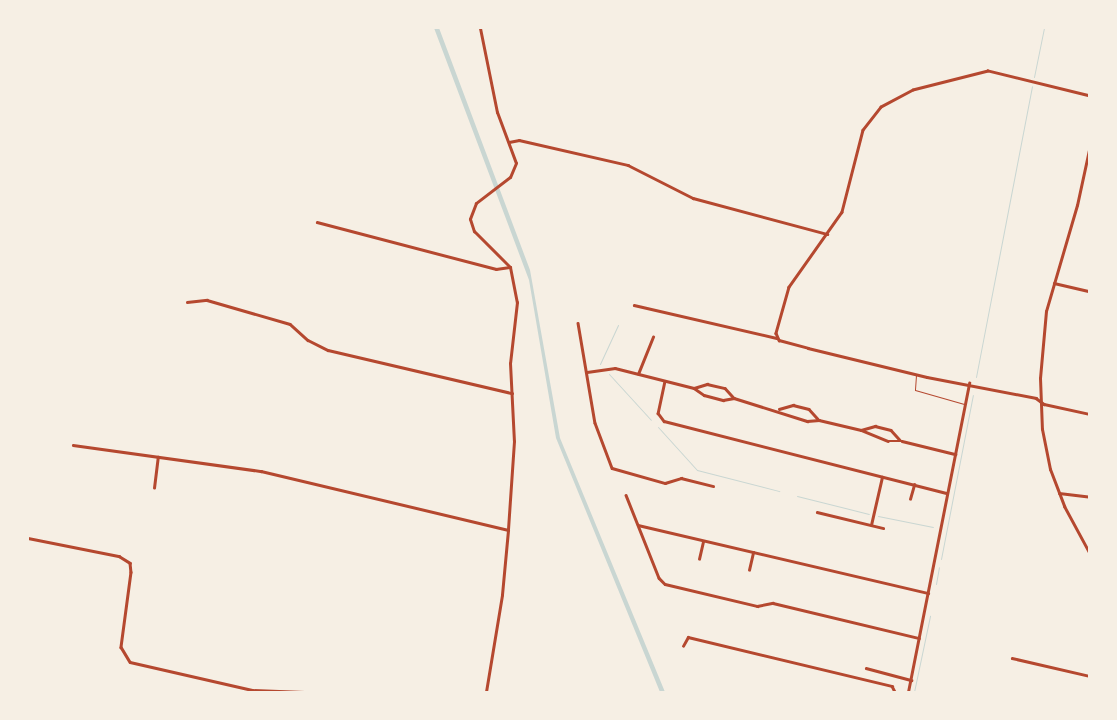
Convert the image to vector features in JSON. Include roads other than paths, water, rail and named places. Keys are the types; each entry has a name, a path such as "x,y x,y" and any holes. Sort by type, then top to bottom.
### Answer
{"street":[{"path":"480,28 497,112 516,157 515,168 510,177 473,207 471,223 474,231 510,267 517,302 510,362 514,442 508,530 502,595 486,692"},
{"path":"778,339 787,290 827,234 846,200 865,125 877,111 897,97 988,71 1090,96"},
{"path":"509,142 519,140 628,165 693,198 827,234"},
{"path":"1090,145 1077,205 1054,283 1043,329 1040,401 1045,446 1059,493 1090,554"},
{"path":"317,222 496,269 510,267"},
{"path":"1054,283 1090,291"},
{"path":"187,302 208,300 290,324 308,340 328,350 512,393"},
{"path":"634,305 778,339 917,375 969,383 1090,414"},
{"path":"578,323 595,423 612,468 665,483 681,478 713,486"},
{"path":"638,374 653,337"},
{"path":"587,372 612,368 694,388 714,397 734,398 778,409 807,421 819,420 861,430 888,441 902,440 955,454"},
{"path":"665,381 658,413 664,421 947,492"},
{"path":"908,692 969,383"},
{"path":"694,388 707,384 725,388 734,398"},
{"path":"778,409 793,405 809,409 819,420"},
{"path":"861,430 871,426 883,428 895,433 902,440"},
{"path":"73,446 262,472 508,530"},
{"path":"154,488 158,457"},
{"path":"871,525 882,477"},
{"path":"910,499 914,485"},
{"path":"1059,493 1090,497"},
{"path":"626,495 659,578 668,585 757,606 773,604 919,638"},
{"path":"817,512 883,528"},
{"path":"638,525 928,593"},
{"path":"28,538 119,556 130,562 130,581 121,647 130,662 252,690 304,692"},
{"path":"699,560 703,540"},
{"path":"748,570 753,552"},
{"path":"683,646 688,637 892,686 895,692"},
{"path":"1012,658 1090,676"},
{"path":"866,668 911,680"}],"lane":[{"path":"917,375 915,390 964,404"}],"waterway":[{"path":"1034,77 1044,28"},
{"path":"976,377 1032,86"},
{"path":"600,364 618,325"},
{"path":"609,374 651,420"},
{"path":"941,559 973,395"},
{"path":"658,427 697,470 779,491"},
{"path":"797,496 869,514"},
{"path":"878,516 933,527"},
{"path":"936,584 939,567"},
{"path":"914,692 930,616"}]}
